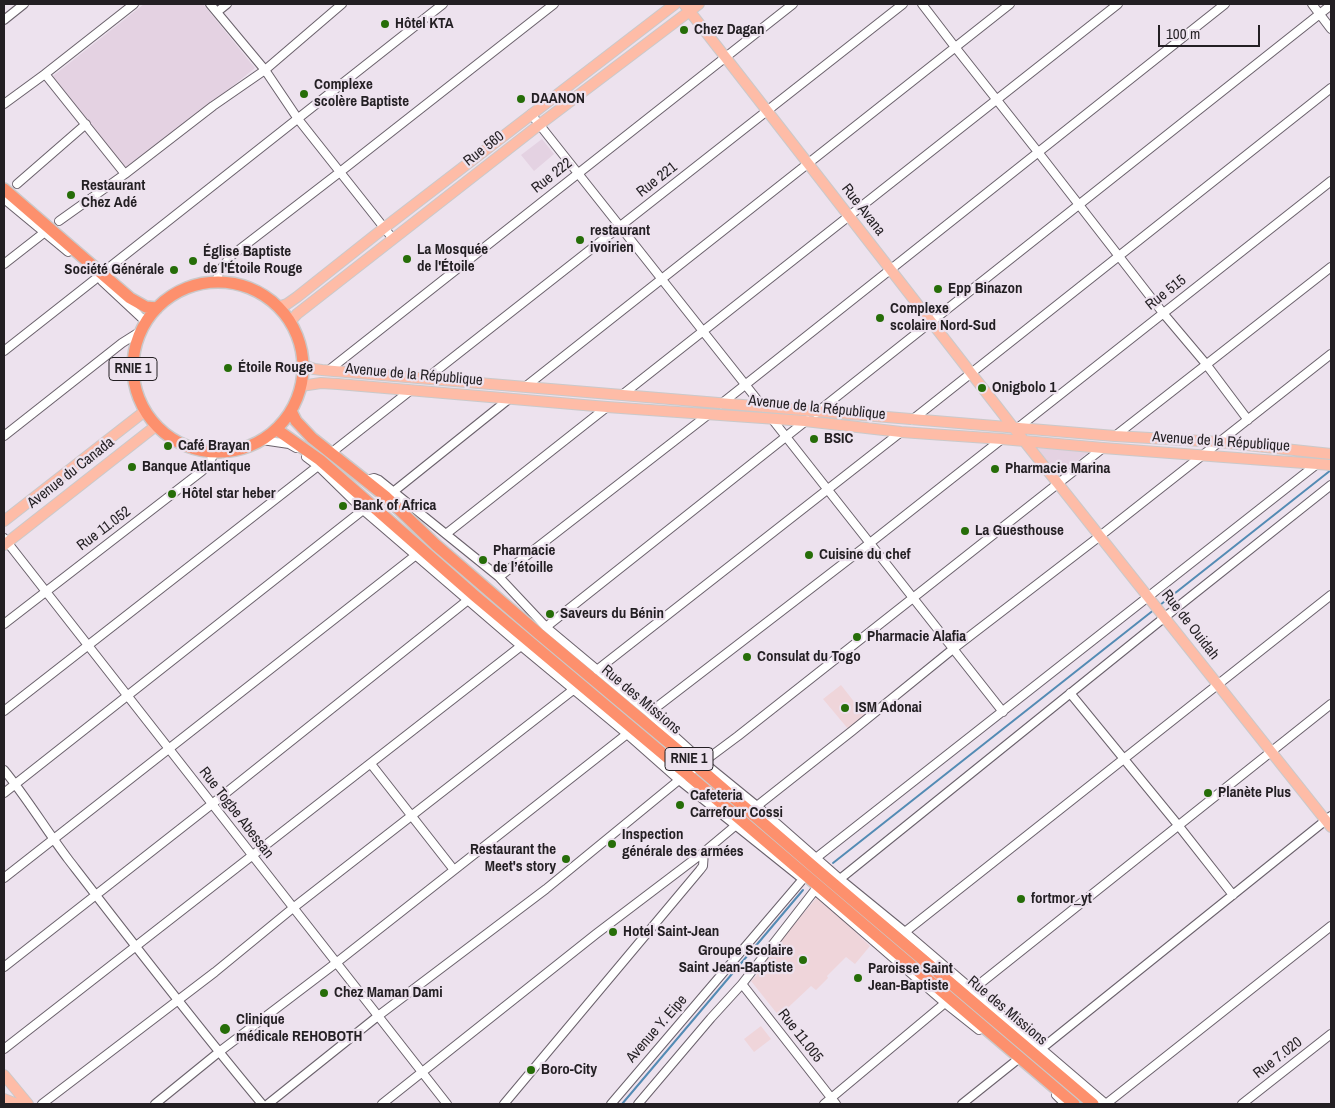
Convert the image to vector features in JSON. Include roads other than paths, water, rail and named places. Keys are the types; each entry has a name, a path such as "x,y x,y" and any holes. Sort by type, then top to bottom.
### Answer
{"highway":[{"path":"4,189 130,298 146,307 157,308"},
{"name":"RNIE 1","path":"216,282 250,288 264,295 278,307 295,331 300,344 303,365 301,386 297,399 291,410 276,428 262,440 251,445 235,450 215,451 199,449 184,444 169,436 157,426 146,411 136,391 133,369 135,347 144,326 157,308 171,296 185,289 200,284 216,282"},
{"name":"Rue des Missions","path":"291,410 296,421 304,430 386,496 436,545 523,621 701,764 815,868 1093,1104"},
{"name":"Rue des Missions","path":"276,428 320,460 683,777 1074,1104"}],"main road":[{"name":"Rue 560","path":"278,307 297,298 384,228 675,4"},
{"name":"Rue 560","path":"290,322 297,314 687,8 699,4"},
{"name":"Rue Avana","path":"687,8 971,373 1016,427 1025,441"},
{"name":"Avenue de la République","path":"303,365 314,369 912,420 1219,442 1331,454"},
{"name":"Avenue de la République","path":"301,386 321,383 607,407 805,421 901,432 1331,465"},
{"name":"Avenue du Canada","path":"4,521 146,411"},
{"name":"Avenue du Canada","path":"5,542 157,426"},
{"name":"Rue de Ouidah","path":"1025,441 1271,752 1330,821"},
{"path":"4,1075 28,1104"},
{"path":"4,1099 17,1104"}],"street":[{"path":"4,20 24,4"},
{"path":"4,104 134,4"},
{"path":"210,4 265,70 298,119 393,239"},
{"path":"217,12 227,4"},
{"path":"59,222 213,106 265,70 342,4"},
{"path":"111,266 443,4"},
{"path":"216,282 220,270 231,256 554,4"},
{"name":"Rue 222","path":"329,370 792,4"},
{"name":"Rue 221","path":"427,378 903,4"},
{"path":"922,4 1248,420"},
{"path":"525,387 1010,4"},
{"path":"622,395 1118,4"},
{"path":"720,404 1225,4"},
{"path":"1312,4 1331,28"},
{"path":"546,627 1331,5"},
{"path":"45,74 125,174"},
{"path":"912,420 1331,88"},
{"path":"531,114 763,406"},
{"path":"17,184 86,124"},
{"name":"Rue 515","path":"1016,427 1331,181"},
{"path":"4,199 98,277 144,326 4,436"},
{"path":"4,264 45,232"},
{"path":"1115,436 1331,267"},
{"path":"4,351 98,277"},
{"path":"757,806 953,649 1331,354"},
{"path":"331,453 410,390"},
{"path":"393,492 509,398"},
{"path":"446,534 607,407"},
{"path":"499,577 709,414"},
{"path":"772,419 1003,712"},
{"path":"597,670 901,432"},
{"path":"649,713 1002,439"},
{"path":"262,440 289,444 318,466 363,510 521,646 627,734 683,777 735,826 815,890 945,1003 1017,1060 1065,1104"},
{"path":"268,1104 378,1016 546,889 683,777 1103,448"},
{"name":"Rue 11.052","path":"4,624 202,472 209,464 215,451"},
{"path":"816,858 1317,464"},
{"path":"4,710 318,466"},
{"path":"366,480 376,479 499,577 546,627 649,713 701,764 757,806 1106,1104 1331,926"},
{"path":"840,878 1331,484"},
{"path":"4,793 363,510"},
{"name":"Rue Togbe Abessan","path":"5,542 88,645 447,1104"},
{"path":"4,878 416,554"},
{"path":"905,932 1331,594"},
{"path":"4,967 468,600"},
{"path":"4,1049 521,646"},
{"path":"42,1104 215,972 293,908 573,690"},
{"path":"1070,694 1124,758 1233,895"},
{"path":"972,990 1331,704"},
{"path":"155,1104 218,1052 627,734"},
{"path":"371,764 454,870"},
{"path":"4,770 16,784 53,839 135,947 218,1052 262,1104"},
{"path":"1041,1049 1233,895 1330,821"},
{"path":"382,1104 735,826"},
{"path":"504,1104 700,870 703,866 704,852"},
{"name":"Avenue Y. Eipe","path":"611,1104 803,880"},
{"path":"638,1104 742,984 815,890"},
{"name":"Rue 11.005","path":"742,984 834,1101"},
{"path":"824,1104 834,1101 945,1003"},
{"name":"Rue 7.020","path":"1242,1104 1331,1034"},
{"path":"962,1104 1017,1060"}],"waterway":[{"path":"1160,605 1331,470"},
{"path":"833,863 1155,609"},
{"path":"622,1104 803,890"}],"place":[{"name":"Hôtel KTA","path":"385,24"},
{"name":"Chez Dagan","path":"684,30"},
{"name":"Complexe scolère Baptiste","path":"304,94"},
{"name":"DAANON","path":"521,99"},
{"name":"Restaurant Chez Adé","path":"71,195"},
{"name":"restaurant ivoirien","path":"580,240"},
{"name":"La Mosquée de l'Étoile","path":"407,259"},
{"name":"Église Baptiste de l'Étoile Rouge","path":"193,261"},
{"name":"Société Générale","path":"174,270"},
{"name":"Epp Binazon","path":"938,289"},
{"name":"Complexe scolaire Nord-Sud","path":"880,318"},
{"name":"Étoile Rouge","path":"228,368"},
{"name":"Onigbolo 1","path":"982,388"},
{"name":"BSIC","path":"814,439"},
{"name":"Café Brayan","path":"168,446"},
{"name":"Banque Atlantique","path":"132,467"},
{"name":"Pharmacie Marina","path":"995,469"},
{"name":"Hôtel star heber","path":"172,494"},
{"name":"Bank of Africa","path":"343,506"},
{"name":"La Guesthouse","path":"965,531"},
{"name":"Cuisine du chef","path":"809,555"},
{"name":"Pharmacie de l’étoille","path":"483,560"},
{"name":"Saveurs du Bénin","path":"550,614"},
{"name":"Pharmacie Alafia","path":"857,637"},
{"name":"Consulat du Togo","path":"747,657"},
{"name":"ISM Adonai","path":"845,708"},
{"name":"Planète Plus","path":"1208,793"},
{"name":"Cafeteria Carrefour Cossi","path":"680,805"},
{"name":"Inspection générale des armées","path":"612,844"},
{"name":"Restaurant the Meet's story","path":"566,859"},
{"name":"fortmor_yt","path":"1021,899"},
{"name":"Hotel Saint-Jean","path":"613,932"},
{"name":"Groupe Scolaire Saint Jean-Baptiste","path":"803,960"},
{"name":"Paroisse Saint Jean-Baptiste","path":"858,978"},
{"name":"Chez Maman Dami","path":"324,993"},
{"name":"Clinique médicale REHOBOTH","path":"225,1029"},
{"name":"Boro-City","path":"531,1070"}]}
